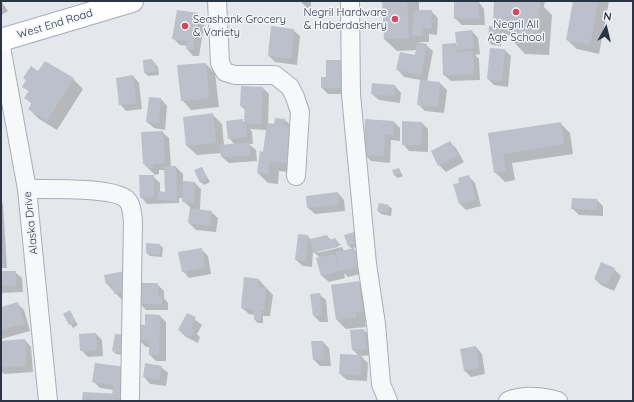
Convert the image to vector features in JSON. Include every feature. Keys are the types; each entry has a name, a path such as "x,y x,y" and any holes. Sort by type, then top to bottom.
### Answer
{"main road":[{"name":"West End Road","path":"1,40 132,1"}],"street":[{"path":"217,1 220,63 225,72 235,75 275,76 290,87 295,97 300,112 296,176"},
{"path":"350,1 351,95 367,264 376,324 381,384 388,401"},
{"name":"Alaska Drive","path":"1,47 27,189 48,401"},
{"path":"27,189 91,190 119,195 128,200 130,204 133,221 130,397"},
{"path":"508,401 514,398 546,397 558,401"}],"building":[{"name":"Negril Hardware & Haberdashery","path":"382,1 407,1 409,38 384,39"},
{"path":"454,1 478,2 479,18 454,19"},
{"name":"Negril All Age School","path":"494,1 540,1 537,43 512,41 513,25 493,23"},
{"path":"573,1 598,1 590,45 566,40"},
{"name":"Seashank Grocery & Variety","path":"177,10 198,13 193,50 186,49 187,41 172,39"},
{"path":"414,10 432,10 431,29 423,28 423,36 412,35"},
{"path":"271,26 294,29 291,59 268,56"},
{"path":"489,26 500,27 498,43 488,43"},
{"path":"472,30 474,48 457,50 455,32"},
{"path":"417,42 427,44 421,75 396,70 400,52 415,55"},
{"path":"456,43 456,52 473,51 474,74 443,75 442,44"},
{"path":"490,48 505,49 502,81 487,79"},
{"path":"152,59 153,63 155,63 156,72 144,73 143,60"},
{"path":"326,60 348,60 348,88 321,88 321,77 326,77"},
{"path":"45,61 74,78 47,121 28,109 32,103 24,98 29,91 22,87 26,80 23,78 31,66 38,71"},
{"path":"206,63 209,98 181,101 177,65"},
{"path":"133,75 136,103 119,105 116,78"},
{"path":"420,80 440,82 438,107 417,105"},
{"path":"372,83 395,85 394,96 371,94"},
{"path":"241,86 263,87 261,124 244,123 245,107 240,106"},
{"path":"149,97 161,98 159,123 146,122"},
{"path":"213,113 216,143 186,146 183,117"},
{"path":"275,118 285,119 284,126 293,127 289,164 270,161 268,174 257,173 260,151 263,152 267,123 274,124"},
{"path":"243,119 243,124 246,124 247,137 228,139 226,121"},
{"path":"365,119 394,121 393,135 385,134 384,156 364,155"},
{"path":"402,121 422,122 421,145 402,145"},
{"path":"561,122 564,144 503,154 506,171 494,173 488,133"},
{"path":"163,131 165,163 153,164 153,168 147,168 147,164 143,164 141,132"},
{"path":"450,141 458,155 438,166 431,151"},
{"path":"249,142 250,155 221,157 220,145"},
{"path":"164,166 176,166 177,201 158,200 158,191 165,192"},
{"path":"202,167 208,179 200,183 194,170"},
{"path":"399,168 401,173 394,175 392,170"},
{"path":"139,175 154,175 154,197 140,198"},
{"path":"469,175 476,200 459,204 453,184 459,183 458,178"},
{"path":"183,181 195,182 194,203 182,202"},
{"path":"338,192 339,204 307,208 306,196"},
{"path":"572,198 597,199 597,210 571,209"},
{"path":"379,203 389,205 388,213 377,211"},
{"path":"190,208 212,211 210,226 188,223"},
{"path":"354,232 357,243 348,246 344,235"},
{"path":"298,234 308,235 306,261 295,260"},
{"path":"327,235 328,240 336,238 338,247 313,253 310,239"},
{"path":"146,243 160,244 160,255 146,253"},
{"path":"202,248 205,267 182,272 178,252"},
{"path":"354,248 358,267 340,271 336,252"},
{"path":"335,254 340,271 321,276 316,258"},
{"path":"601,262 615,268 607,285 594,279"},
{"path":"1,271 16,271 16,286 1,286"},
{"path":"125,271 129,291 114,294 112,283 106,284 104,275"},
{"path":"244,277 259,279 258,287 266,288 264,310 241,308"},
{"path":"359,281 363,311 356,312 356,317 336,320 331,285"},
{"path":"138,283 158,283 158,295 162,295 162,304 138,304"},
{"path":"320,293 322,315 313,316 310,294"},
{"path":"18,302 24,324 1,330 1,307"},
{"path":"70,310 76,322 69,325 63,314"},
{"path":"254,310 261,311 261,320 254,320"},
{"path":"187,313 196,317 191,328 194,330 191,337 178,330"},
{"path":"145,314 160,315 159,355 149,355 149,341 138,340 139,324 145,325"},
{"path":"364,329 366,349 352,350 350,330"},
{"path":"96,333 97,350 80,351 79,334"},
{"path":"115,334 126,335 123,353 112,351"},
{"path":"25,339 26,366 1,367 1,341"},
{"path":"311,341 323,341 324,359 313,360"},
{"path":"476,346 479,368 464,371 460,349"},
{"path":"340,354 361,355 361,375 339,374"},
{"path":"95,363 125,367 121,401 82,401 83,392 119,394 112,393 114,385 92,382"},
{"path":"145,363 162,366 159,380 143,377"}],"place":[{"name":"Negril All Age School","path":"516,12"},
{"name":"Negril Hardware & Haberdashery","path":"395,19"},
{"name":"Seashank Grocery & Variety","path":"185,26"}]}
